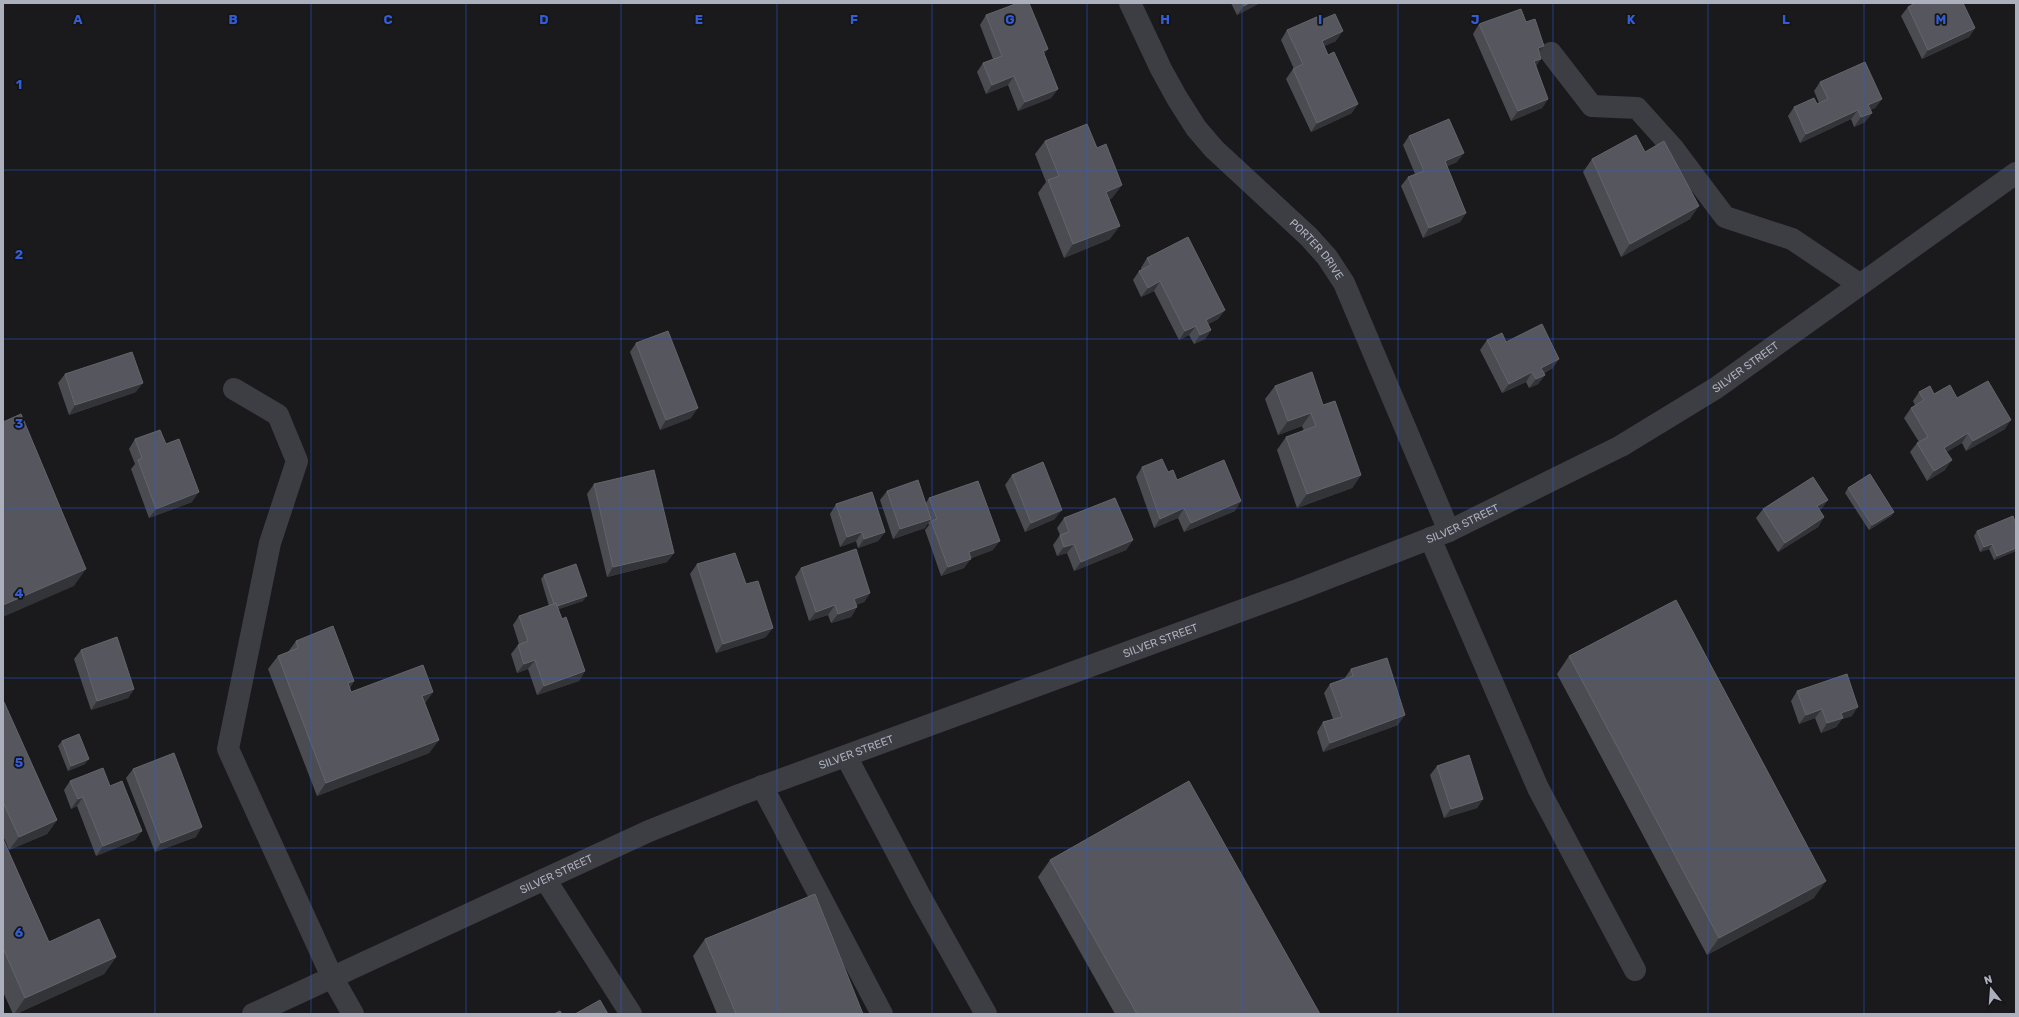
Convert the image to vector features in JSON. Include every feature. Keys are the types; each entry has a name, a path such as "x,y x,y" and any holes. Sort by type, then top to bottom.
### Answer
{"street":[{"name":"PORTER DRIVE","path":"1130,3 1161,69 1196,128 1214,149 1309,237 1327,257 1344,283 1538,788 1635,970"},
{"path":"1551,53 1592,106 1637,108 1673,148 1725,217 1792,239 1859,284"},
{"name":"SILVER STREET","path":"253,1014 649,831 762,786 1440,535 1621,446 1716,388 1859,284 2016,173"},
{"path":"234,389 278,415 297,461 270,544 228,749 332,977 353,1014"},
{"path":"846,756 921,898 986,1014"},
{"path":"762,786 882,1014"},
{"path":"545,879 631,1014"}],"building":[{"path":"1018,3 1029,3 1048,49 1043,51 1058,89 1025,102 1014,76 992,85 983,63 1002,56 986,15"},
{"path":"1242,3 1249,3 1244,6"},
{"path":"1915,3 1963,3 1975,28 1928,50 1908,7"},
{"path":"1521,9 1526,22 1535,19 1544,46 1538,48 1541,59 1534,61 1548,99 1518,111 1479,24"},
{"path":"1335,14 1343,31 1322,41 1328,55 1334,52 1358,104 1317,123 1293,69 1303,64 1287,30 1319,16 1321,20"},
{"path":"1865,62 1882,99 1868,105 1872,113 1861,117 1858,110 1806,134 1794,107 1814,98 1817,104 1828,99 1820,82"},
{"path":"1449,119 1464,153 1445,161 1466,213 1429,228 1408,177 1424,171 1409,136"},
{"path":"1087,124 1097,148 1106,144 1122,185 1106,192 1120,226 1073,244 1048,180 1059,176 1045,141"},
{"path":"1636,135 1645,152 1664,141 1699,206 1630,244 1592,159"},
{"path":"1188,237 1225,310 1206,320 1211,330 1200,335 1196,326 1185,331 1160,281 1148,288 1139,271 1151,265 1147,258"},
{"path":"1542,324 1559,359 1541,368 1545,375 1536,379 1532,372 1509,384 1487,340 1502,333 1506,342"},
{"path":"668,331 698,408 666,420 636,343"},
{"path":"132,352 143,383 75,405 65,374"},
{"path":"1312,372 1323,405 1335,401 1361,475 1307,494 1286,437 1316,426 1311,413 1288,421 1275,386"},
{"path":"1988,381 2011,420 1973,441 1968,433 1944,448 1952,460 1934,471 1917,443 1928,437 1911,408 1924,400 1919,392 1930,386 1934,394 1950,385 1957,398"},
{"path":"21,414 86,569 3,605 3,422"},
{"path":"160,430 166,444 179,439 199,492 156,509 138,460 142,458 135,439"},
{"path":"1162,459 1168,472 1173,470 1177,480 1224,460 1241,501 1191,523 1184,508 1160,519 1142,467"},
{"path":"1043,462 1062,510 1031,523 1012,475"},
{"path":"654,470 674,553 613,567 594,484"},
{"path":"1870,474 1894,512 1872,525 1848,488"},
{"path":"1813,477 1828,500 1817,506 1824,517 1785,543 1763,509"},
{"path":"918,480 931,519 900,529 887,491"},
{"path":"978,481 1000,541 969,552 971,559 948,567 931,521 937,519 929,498"},
{"path":"872,492 885,532 864,539 862,532 847,537 836,504"},
{"path":"1115,498 1133,540 1081,562 1074,544 1064,547 1060,535 1069,532 1064,518"},
{"path":"2013,516 2016,524 2016,548 1997,556 1992,544 1984,547 1977,531"},
{"path":"856,549 870,593 854,599 857,607 838,614 835,605 816,612 801,568"},
{"path":"735,553 746,584 758,581 773,628 723,644 697,564"},
{"path":"576,564 587,596 557,606 556,603 554,604 544,575"},
{"path":"1676,600 1826,881 1719,938 1569,656"},
{"path":"556,603 562,619 566,617 585,671 544,686 535,660 524,664 518,645 528,641 519,616"},
{"path":"333,626 354,681 348,683 351,692 423,665 433,692 422,696 439,740 326,783 278,656 298,648 296,641"},
{"path":"117,637 134,689 97,701 81,650"},
{"path":"1387,658 1405,715 1330,743 1323,722 1342,717 1330,684 1353,676 1351,669"},
{"path":"1847,674 1858,707 1841,713 1843,718 1827,723 1822,709 1806,715 1797,691"},
{"path":"3,702 57,820 19,837 3,802"},
{"path":"79,734 89,759 71,766 62,741"},
{"path":"174,753 202,827 161,843 133,769"},
{"path":"1469,755 1483,799 1451,809 1437,766"},
{"path":"103,768 110,786 122,781 142,831 103,846 83,797 78,799 70,781"},
{"path":"1189,781 1320,1014 1137,1014 1050,860"},
{"path":"3,839 49,942 99,919 116,957 25,998 3,948"},
{"path":"815,894 863,1014 736,1014 705,939"},
{"path":"600,1000 608,1014 575,1014"},
{"path":"560,1011 562,1014 554,1014"}]}
